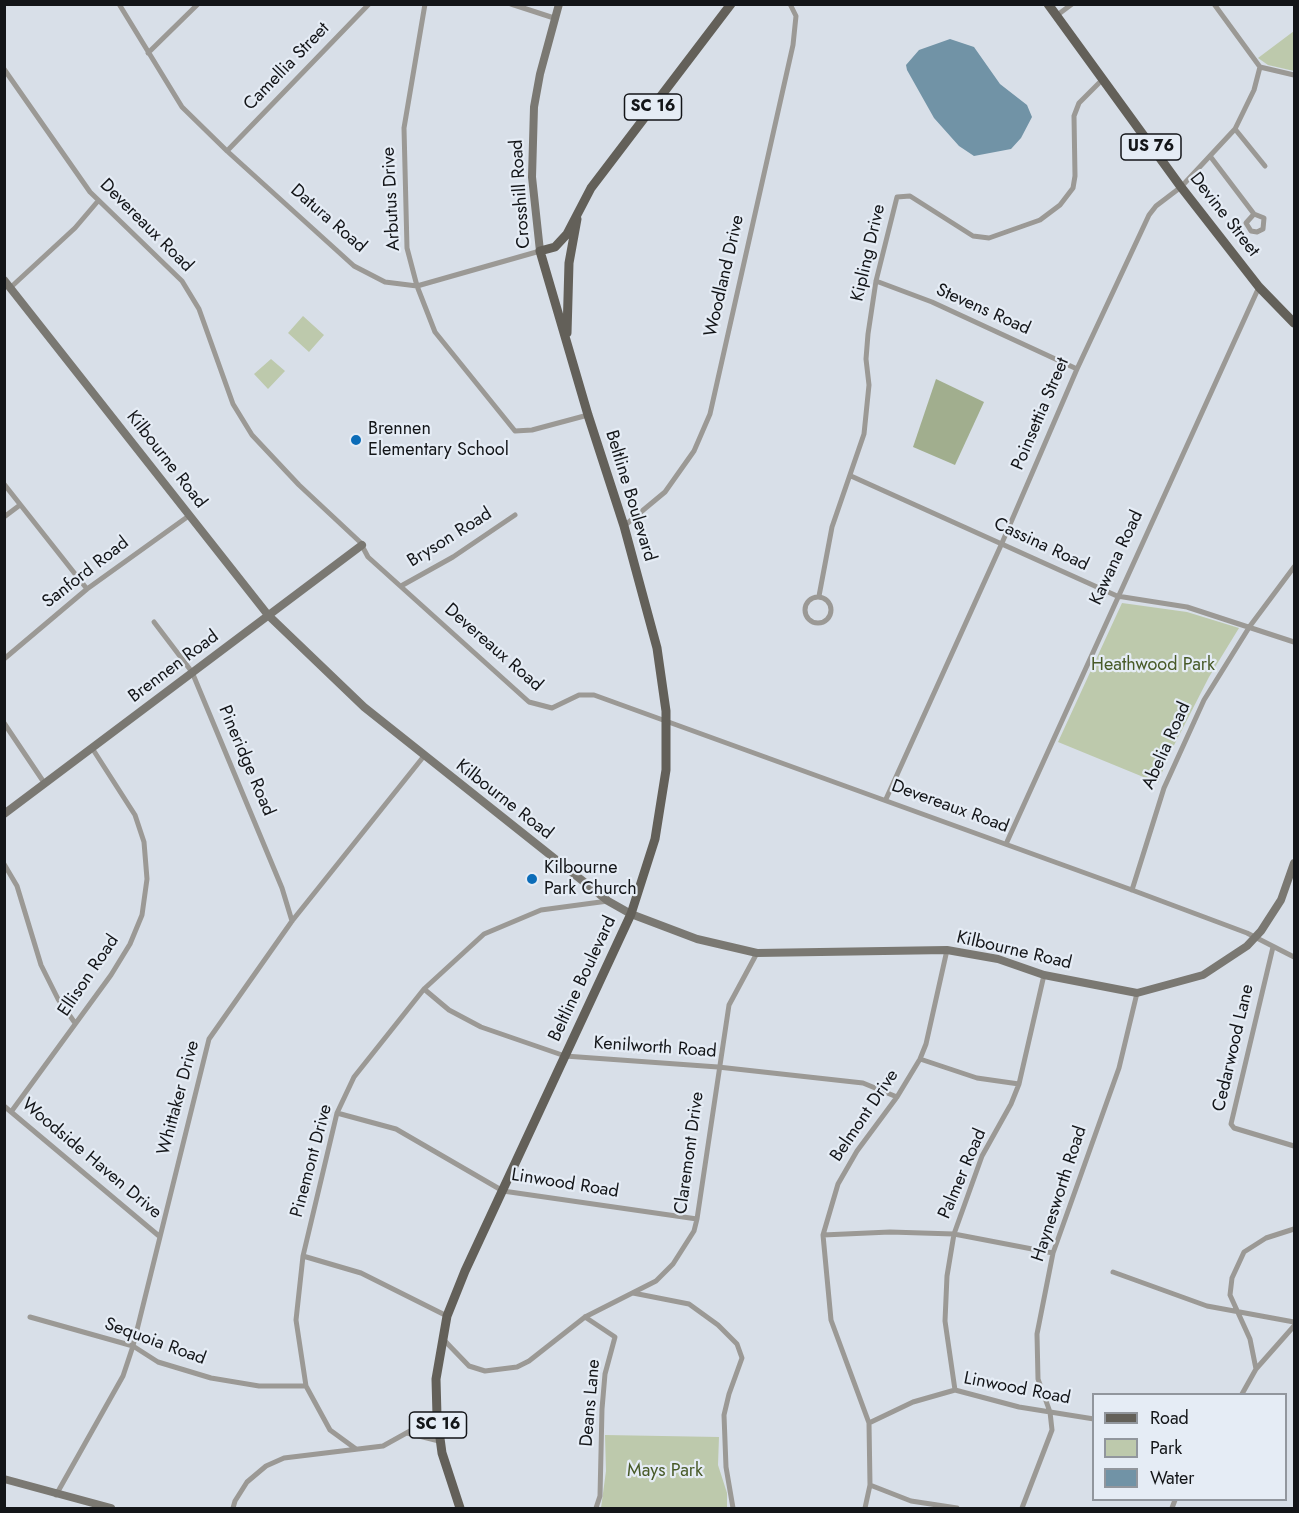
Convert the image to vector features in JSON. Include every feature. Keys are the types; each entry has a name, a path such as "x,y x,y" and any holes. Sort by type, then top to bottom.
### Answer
{"main road":[{"name":"SC 16","path":"567,344 568,263 579,211 591,188 731,4"},
{"name":"Devine Street","path":"1048,4 1181,187 1259,287 1294,323"},
{"name":"Datura Road","path":"540,251 555,247 561,241 579,211"},
{"name":"Crosshill Road","path":"540,251 567,344"},
{"name":"Beltline Boulevard","path":"460,1509 446,1470 437,1416 436,1379 447,1316 465,1272 631,915 647,871 661,811 666,770 666,721 657,648 624,526 567,344"}],"street":[{"name":"Datura Road","path":"119,4 182,107 354,266 385,282 417,286 540,251"},
{"path":"148,53 198,4"},
{"name":"Camellia Street","path":"227,151 369,4"},
{"name":"Arbutus Drive","path":"424,4 404,128 407,248 417,286 435,332 515,431 532,430 588,415"},
{"path":"511,4 554,18"},
{"name":"Crosshill Road","path":"540,251 532,177 534,108 559,4"},
{"name":"Woodland Drive","path":"624,526 665,492 694,451 710,414 793,45 796,16 790,4"},
{"path":"1056,16 1071,4"},
{"path":"1214,4 1260,67 1294,75"},
{"name":"Poinsettia Street","path":"886,799 1002,543 1077,369 1149,215 1156,206 1181,187 1235,129 1254,90 1260,67"},
{"name":"Devereaux Road","path":"4,69 68,164 98,201 159,257 190,294 199,309 233,404 252,435 299,485 362,545 368,557 533,704 552,708 579,695 589,694 886,799 1132,890 1256,937 1294,957"},
{"name":"Kipling Drive","path":"819,596 832,527 864,435 869,385 866,359 876,281 897,197 910,196 973,236 989,238 1040,220 1069,196 1075,176 1074,116 1079,103 1102,80"},
{"path":"1235,129 1265,166"},
{"path":"1210,156 1254,214"},
{"path":"10,288 75,228 98,201"},
{"name":"Kilbourne Road","path":"4,280 268,615 347,692 424,756 608,901 631,915 697,939 757,953 947,950 998,959 1044,975 1137,993 1203,975 1219,966 1256,937 1281,900 1294,863"},
{"name":"Stevens Road","path":"876,281 932,302 1077,369"},
{"name":"Kawana Road","path":"1006,844 1259,287"},
{"name":"Cassina Road","path":"850,476 1117,596 1187,607 1294,642"},
{"path":"4,484 87,589"},
{"path":"4,517 20,505"},
{"name":"Sanford Road","path":"4,658 87,589 190,515"},
{"name":"Bryson Road","path":"401,586 453,557 515,515"},
{"name":"Brennen Road","path":"4,814 362,545"},
{"name":"Abelia Road","path":"1132,890 1154,817 1175,759 1218,675 1250,626 1294,567"},
{"name":"Kipling Drive","path":"819,596 832,606 831,617 819,624 806,616 805,606 811,598 819,596"},
{"name":"Pineridge Road","path":"154,622 192,672 282,888 292,921"},
{"path":"4,723 45,784"},
{"name":"Ellison Road","path":"11,1112 130,944 142,915 147,879 144,842 135,815 92,748"},
{"name":"Whittaker Drive","path":"56,1495 123,1376 133,1346 209,1039 292,921 424,756"},
{"path":"4,864 17,886 41,965 58,999 75,1023"},
{"name":"Pinemont Drive","path":"356,1449 330,1430 306,1386 296,1320 303,1256 338,1113 354,1077 424,989 484,934 541,910 608,901"},
{"name":"Cedarwood Lane","path":"1273,947 1231,1124 1234,1128 1294,1146"},
{"name":"Belmont Drive","path":"865,1509 870,1485 869,1423 831,1320 824,1235 838,1184 857,1151 897,1097 920,1059 926,1044 947,950"},
{"name":"Claremont Drive","path":"442,1338 469,1366 485,1371 502,1371 529,1361 585,1317 656,1281 673,1264 694,1231 729,1005 757,953"},
{"name":"Palmer Road","path":"955,1390 945,1321 947,1276 954,1234 982,1156 1011,1104 1019,1084 1044,975"},
{"name":"Kenilworth Road","path":"424,989 449,1010 481,1027 565,1056 718,1067 863,1083 897,1097"},
{"name":"Haynesworth Road","path":"1022,1509 1052,1430 1050,1412 1038,1379 1036,1334 1053,1253 1119,1068 1137,993"},
{"path":"920,1059 977,1078 1019,1084"},
{"name":"Woodside Haven Drive","path":"4,1106 159,1236"},
{"name":"Linwood Road","path":"338,1113 396,1129 503,1191 696,1219"},
{"path":"1256,1369 1250,1339 1230,1295 1232,1278 1244,1252 1266,1238 1294,1229"},
{"path":"824,1235 890,1232 954,1234 1053,1253"},
{"path":"303,1256 361,1273 447,1316"},
{"path":"1113,1272 1206,1306 1236,1310 1294,1324 1256,1369 1243,1393"},
{"path":"633,1293 689,1304 718,1325 738,1344 742,1358 724,1415 726,1467 733,1509"},
{"name":"Sequoia Road","path":"30,1317 133,1346 158,1362 211,1378 260,1386 306,1386"},
{"name":"Deans Lane","path":"585,1317 615,1336 605,1374 600,1496 596,1509"},
{"name":"Linwood Road","path":"869,1423 913,1402 955,1390 1019,1407 1092,1419"},
{"path":"233,1509 235,1500 247,1482 266,1466 284,1458 383,1446 437,1416"},
{"path":"407,1433 440,1441"},
{"path":"4,1479 111,1509"},
{"path":"870,1485 911,1501 957,1509"}],"green space":[{"path":"1294,31 1294,71 1268,65 1258,58"},
{"path":"303,316 324,335 309,352 288,333"},
{"path":"271,359 285,371 268,389 254,374"},
{"path":"936,379 984,402 955,465 913,447"},
{"name":"Heathwood Park","path":"1122,603 1187,612 1239,628 1209,677 1168,757 1158,783 1058,742"},
{"name":"Mays Park","path":"605,1435 719,1437 718,1465 727,1493 727,1508 601,1508 606,1471"}],"water":[{"path":"950,39 974,47 1000,84 1027,105 1032,117 1021,138 1011,149 974,156 959,146 934,118 907,70 906,65 919,50"}],"place":[{"name":"Brennen Elementary School","path":"356,440"},
{"name":"Kilbourne Park Church","path":"532,879"}]}
